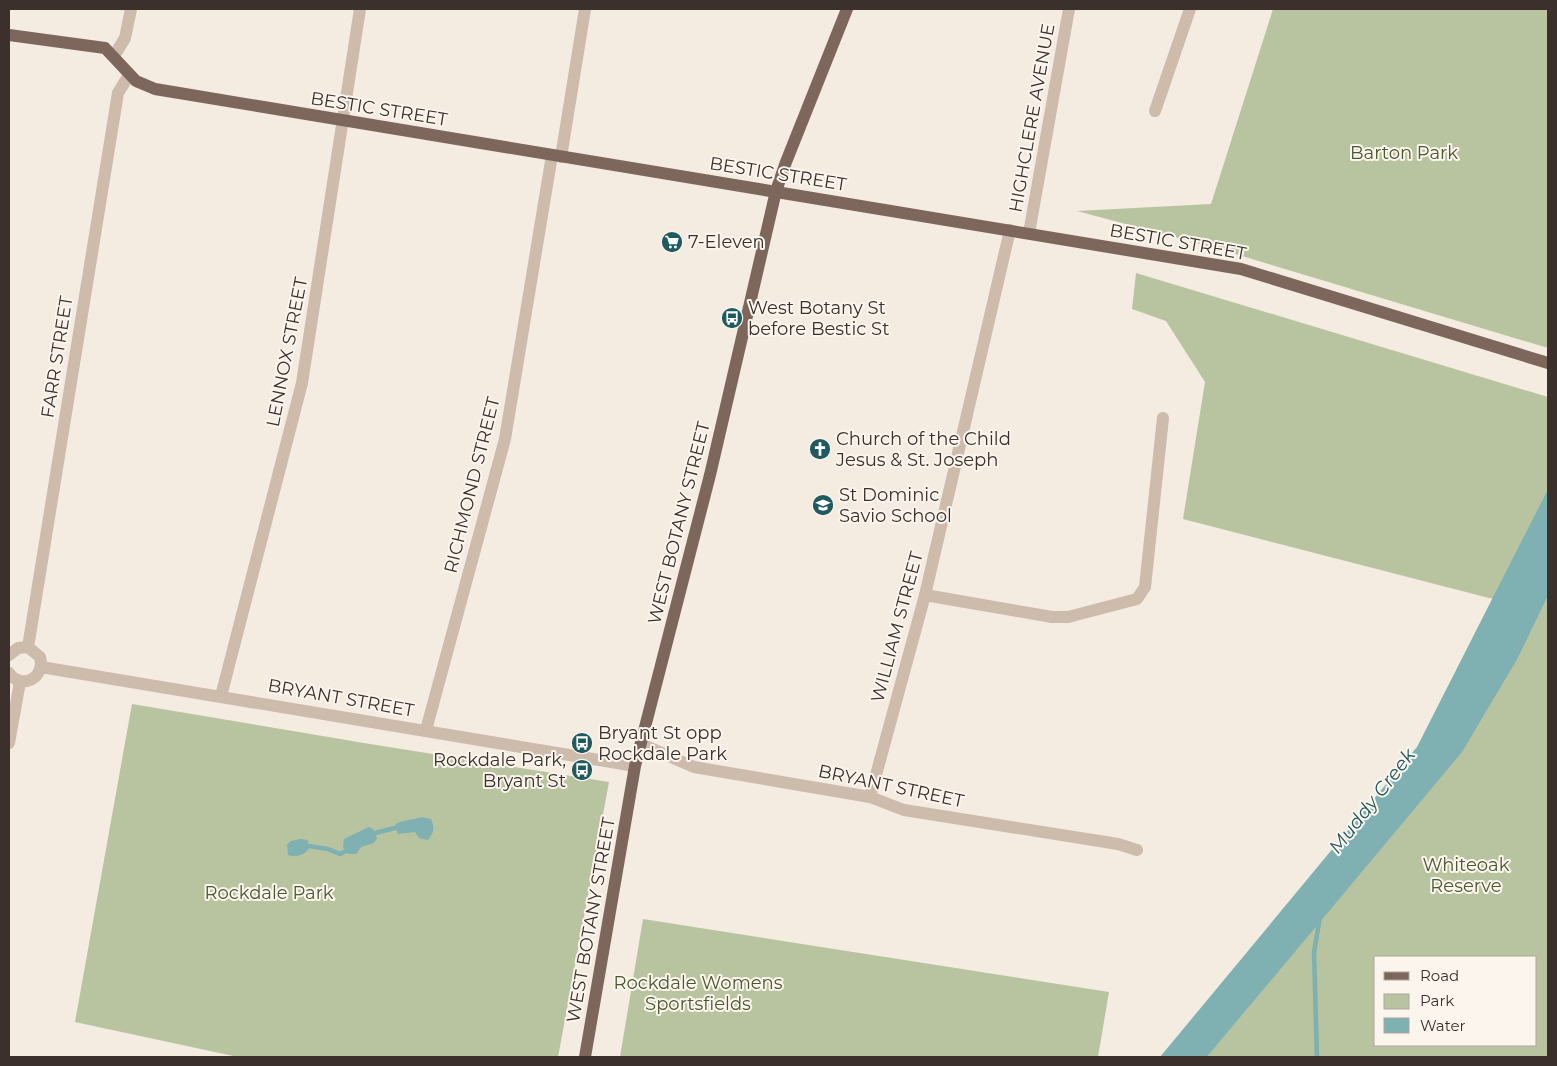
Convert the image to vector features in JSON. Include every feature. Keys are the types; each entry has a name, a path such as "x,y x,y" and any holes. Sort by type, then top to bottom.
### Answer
{"main road":[{"name":"WEST BOTANY STREET","path":"585,1057 635,766 710,475 776,191 847,9"},
{"name":"BESTIC STREET","path":"9,35 95,45 105,48 114,56 128,75 141,85 155,89 1241,269 1548,363"}],"street":[{"path":"114,56 125,38 131,9"},
{"name":"LENNOX STREET","path":"221,696 302,383 342,136 342,121 360,9"},
{"name":"RICHMOND STREET","path":"426,730 504,439 585,9"},
{"name":"HIGHCLERE AVENUE","path":"1029,233 1069,9"},
{"path":"1155,111 1190,9"},
{"name":"FARR STREET","path":"28,647 118,93 128,75"},
{"name":"WILLIAM STREET","path":"870,797 925,595 1010,230"},
{"path":"925,595 1052,617 1068,617 1137,599 1145,587 1163,418"},
{"path":"9,655 18,648 28,647 37,652 41,667 32,680 20,682 9,673"},
{"name":"BRYANT STREET","path":"41,667 635,766"},
{"path":"9,743 20,682"},
{"name":"BRYANT STREET","path":"641,744 694,767 870,797 904,810 1118,844 1137,850"}],"green space":[{"name":"Barton Park","path":"1273,9 1548,9 1548,348 1212,247 1077,211 1211,204"},
{"path":"1136,273 1548,397 1548,489 1493,599 1183,519 1205,382 1166,321 1132,309"},
{"name":"Whiteoak Reserve","path":"1548,596 1548,1057 1207,1057 1301,944 1519,656"},
{"name":"Rockdale Park","path":"132,704 609,782 558,1057 238,1057 75,1022"},
{"name":"Rockdale Womens Sportsfields","path":"643,919 1109,992 1098,1057 620,1057"}],"water":[{"path":"1548,489 1548,596 1519,656 1462,752 1207,1057 1160,1057 1417,747"},
{"path":"422,817 431,819 433,825 433,832 428,840 419,838 415,832 398,834 395,825"},
{"path":"369,827 373,829 377,838 374,843 361,847 356,854 348,854 343,847 344,839"},
{"path":"308,840 309,849 299,855 288,855 287,845 291,841"}],"waterway":[{"path":"375,833 395,828"},
{"path":"309,846 328,849 340,854 346,851"},
{"path":"1317,1057 1314,952 1320,917"}],"place":[{"name":"7-Eleven","path":"672,242"},
{"name":"West Botany St before Bestic St","path":"732,318"},
{"name":"Church of the Child Jesus & St. Joseph","path":"820,449"},
{"name":"St Dominic Savio School","path":"823,505"},
{"name":"Bryant St opp Rockdale Park","path":"582,743"},
{"name":"Rockdale Park, Bryant St","path":"582,770"}],"water label":[{"name":"Muddy Creek","path":"1372,801"}]}
